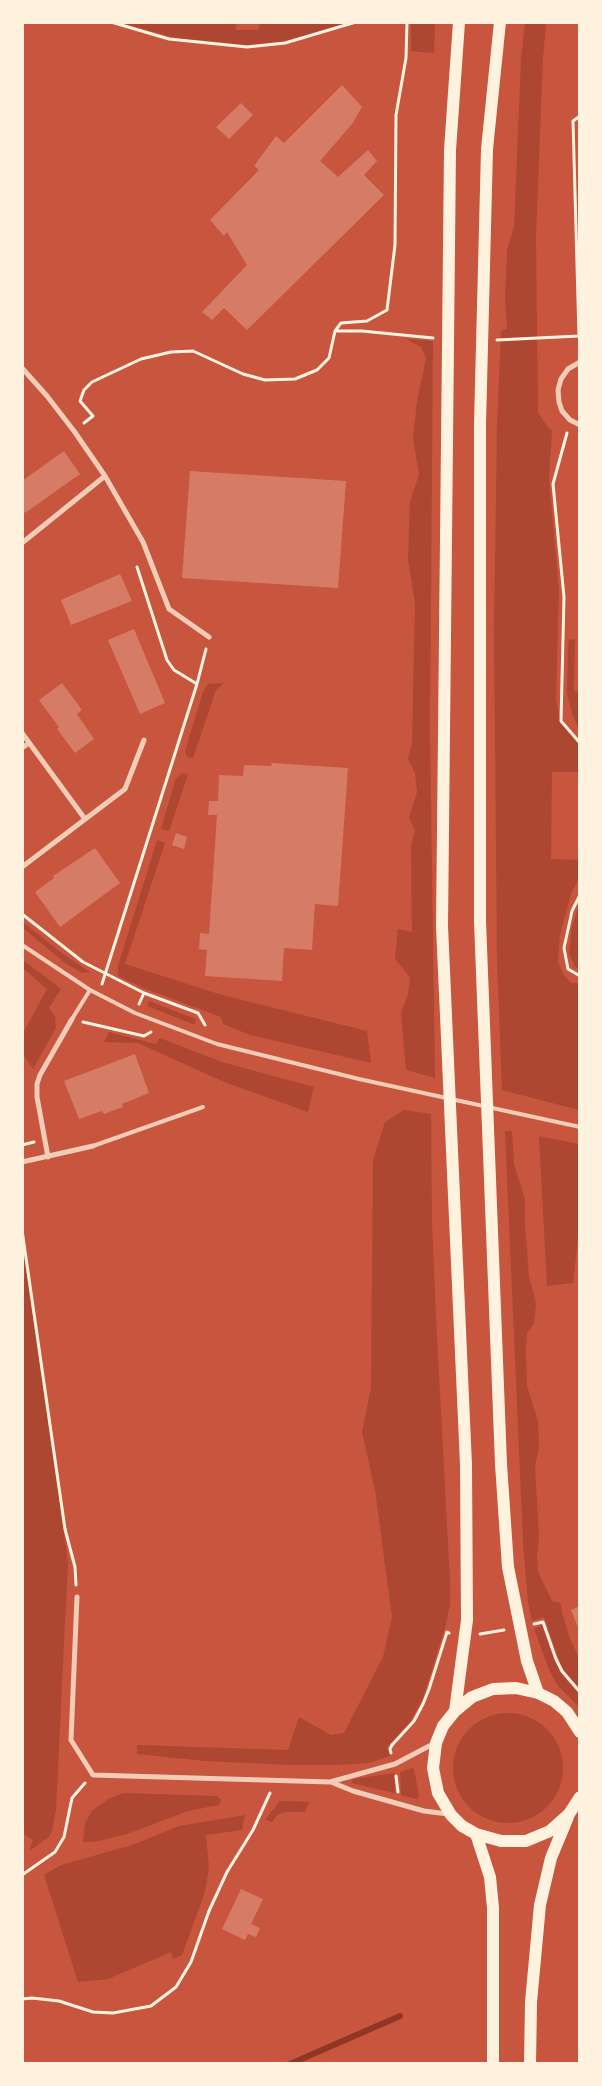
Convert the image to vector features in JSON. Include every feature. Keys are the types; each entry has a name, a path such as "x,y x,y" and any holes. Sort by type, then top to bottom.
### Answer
{"main road":[{"path":"454,1711 467,1620 466,1465 442,926 450,150 459,22"},
{"path":"500,22 487,149 480,424 480,921 501,1464 508,1567 527,1661 538,1693"},
{"path":"569,1814 550,1831 526,1841 501,1842 476,1834 462,1826 451,1815 438,1793 433,1768 436,1743 443,1726 454,1711 472,1697 494,1689 516,1688 538,1693 554,1701 567,1712 580,1732"},
{"path":"530,2064 531,2002 540,1905 551,1858 569,1814 580,1797"},
{"path":"476,1834 490,1877 494,1908 493,2064"}],"street":[{"path":"580,362 568,369 561,379 558,390 562,411 570,420 580,425"},
{"path":"22,368 48,396 105,476 143,542 169,609 209,637"},
{"path":"22,543 105,476"},
{"path":"22,733 85,820"},
{"path":"22,867 125,789 144,740"},
{"path":"22,748 30,742"},
{"path":"48,1157 36,1097 37,1084 40,1075 72,1019"},
{"path":"22,1162 93,1146"},
{"path":"77,1597 71,1740 93,1775 330,1782 395,1764 436,1743"},
{"path":"330,1782 353,1791 424,1811 451,1815"}],"lane":[{"path":"22,945 90,990 155,1022 217,1044 359,1079 579,1127"},
{"path":"72,1019 90,990"},
{"path":"93,1146 203,1107"}],"path":[{"path":"111,22 168,39 247,47 284,43 356,22"},
{"path":"80,401 84,390 92,382 141,359 172,352 193,351 243,374 265,380 295,379 317,370 329,358 335,331 341,323 368,321 387,310 395,245 396,115 406,58 407,22"},
{"path":"563,337 579,336 573,122 580,116"},
{"path":"335,331 362,331"},
{"path":"570,420 553,484 564,597 560,721 580,743"},
{"path":"134,560 167,660 174,670 197,684"},
{"path":"98,994 106,974 197,684 209,637"},
{"path":"580,895 572,911 564,948 568,969 580,976"},
{"path":"22,914 83,962 144,993 198,1013 202,1022"},
{"path":"140,1003 144,993"},
{"path":"72,1019 144,1036 150,1033 155,1022"},
{"path":"127,1032 130,1024"},
{"path":"22,1230 77,1597"},
{"path":"396,1802 398,1794 395,1764 390,1749 414,1721 423,1704 446,1632 465,1635"},
{"path":"22,1875 55,1852 64,1837 72,1798 93,1775"},
{"path":"22,1999 32,1998 59,2001 93,2012 113,2013 151,2006 176,1987 191,1962 209,1912 227,1872 253,1830 275,1781"}],"shaded area":[{"path":"120,23 236,23 236,30 258,30 260,23 350,23 289,41 247,45 176,38"},
{"path":"411,23 435,23 434,53 411,51"},
{"path":"525,23 546,23 536,236 538,413 552,431 549,478 559,590 556,700 559,715 580,747 579,772 552,772 551,859 579,860 579,878 571,894 560,934 558,962 564,975 571,983 579,983 579,1110 502,1090 497,962 494,629 497,424 501,331 507,329 505,298 507,250 514,227 521,58"},
{"path":"406,339 433,341 430,729 435,1078 406,1070 401,1013 408,994 410,977 395,959 398,929 412,932 411,847 415,830 409,818 417,792 415,773 408,759 412,742 415,605 408,558 410,501 419,475 413,438 417,402 426,358 421,347"},
{"path":"575,639 574,691 579,692 579,730 572,714 567,692 568,643 569,640"},
{"path":"224,683 216,690 193,758 187,757 185,751 203,692 208,684"},
{"path":"183,773 188,774 169,831 161,829 176,778"},
{"path":"157,840 165,843 125,964 222,995 367,1031 371,1063 250,1035 223,1024 221,1017 146,989 118,976 118,966"},
{"path":"579,905 579,969 575,967 569,953 572,927"},
{"path":"23,922 59,951 90,972 82,973 65,963 23,928"},
{"path":"23,960 61,989 49,1008 55,1016 56,1028 33,1069 23,1054 23,1033 47,989 23,968"},
{"path":"149,1001 196,1019 195,1025 147,1006"},
{"path":"109,1032 156,1044 160,1038 222,1062 314,1087 308,1112 224,1082 138,1043 104,1042"},
{"path":"404,1110 431,1114 432,1222 450,1581 450,1604 445,1628 423,1698 410,1722 387,1747 390,1756 369,1763 291,1765 205,1761 137,1754 137,1745 288,1750 299,1717 331,1735 344,1733 383,1657 392,1617 375,1490 362,1432 371,1388 373,1160 385,1122"},
{"path":"505,1131 512,1131 514,1164 525,1199 529,1276 536,1304 534,1324 527,1333 526,1349 527,1386 538,1421 539,1448 535,1466 539,1536 538,1572 552,1601 561,1603 570,1639 579,1658 579,1689 562,1669 544,1617 532,1621 528,1602 523,1542"},
{"path":"539,1136 579,1144 579,1229 573,1283 547,1286"},
{"path":"23,1247 68,1562 56,1810 49,1837 29,1851 33,1840 22,1833"},
{"path":"542,1625 555,1662 562,1675 579,1694 579,1707 558,1686 550,1672 534,1629"},
{"path":"508,1713 529,1717 547,1729 559,1747 563,1768 559,1789 547,1807 529,1819 508,1823 487,1819 469,1807 457,1789 453,1768 457,1747 469,1729 487,1717"},
{"path":"414,1769 419,1796 417,1799 401,1795 400,1772"},
{"path":"394,1773 395,1793 351,1783 353,1779"},
{"path":"123,1793 217,1796 221,1800 219,1805 188,1811 127,1834 94,1842 83,1842 85,1823 92,1811 108,1799"},
{"path":"280,1801 309,1802 305,1812 285,1812 277,1815 272,1822 265,1820"},
{"path":"245,1815 242,1830 206,1835 209,1867 205,1892 182,1955 173,1959 171,1952 108,1979 78,1982 44,1875 61,1865 132,1845 179,1826"}],"building":[{"path":"342,85 362,107 352,124 320,161 338,177 368,150 377,161 364,175 384,195 247,330 224,308 212,320 202,312 247,265 227,232 224,236 210,220 259,170 254,166 276,136 284,143"},
{"path":"241,103 253,115 229,139 216,127"},
{"path":"64,451 80,474 25,513 22,509 22,481"},
{"path":"190,471 346,481 338,588 182,578"},
{"path":"120,574 132,601 71,625 61,600"},
{"path":"134,629 165,703 140,714 108,640"},
{"path":"62,683 82,710 77,714 94,739 75,753 39,700"},
{"path":"272,763 348,768 338,906 315,904 312,950 284,948 282,981 205,976 207,950 199,949 200,933 209,934 217,815 208,815 209,801 218,801 219,775 243,776 244,765 271,766"},
{"path":"176,833 187,837 184,849 172,845"},
{"path":"95,848 120,883 60,927 35,892 54,878 53,876"},
{"path":"135,1054 149,1093 122,1104 123,1107 104,1114 102,1111 79,1119 64,1081"},
{"path":"580,1606 580,1630 579,1630 571,1610"},
{"path":"241,1889 263,1899 251,1924 260,1928 256,1937 248,1934 245,1940 222,1929"}],"waterway":[{"path":"290,2064 400,2016"}]}
